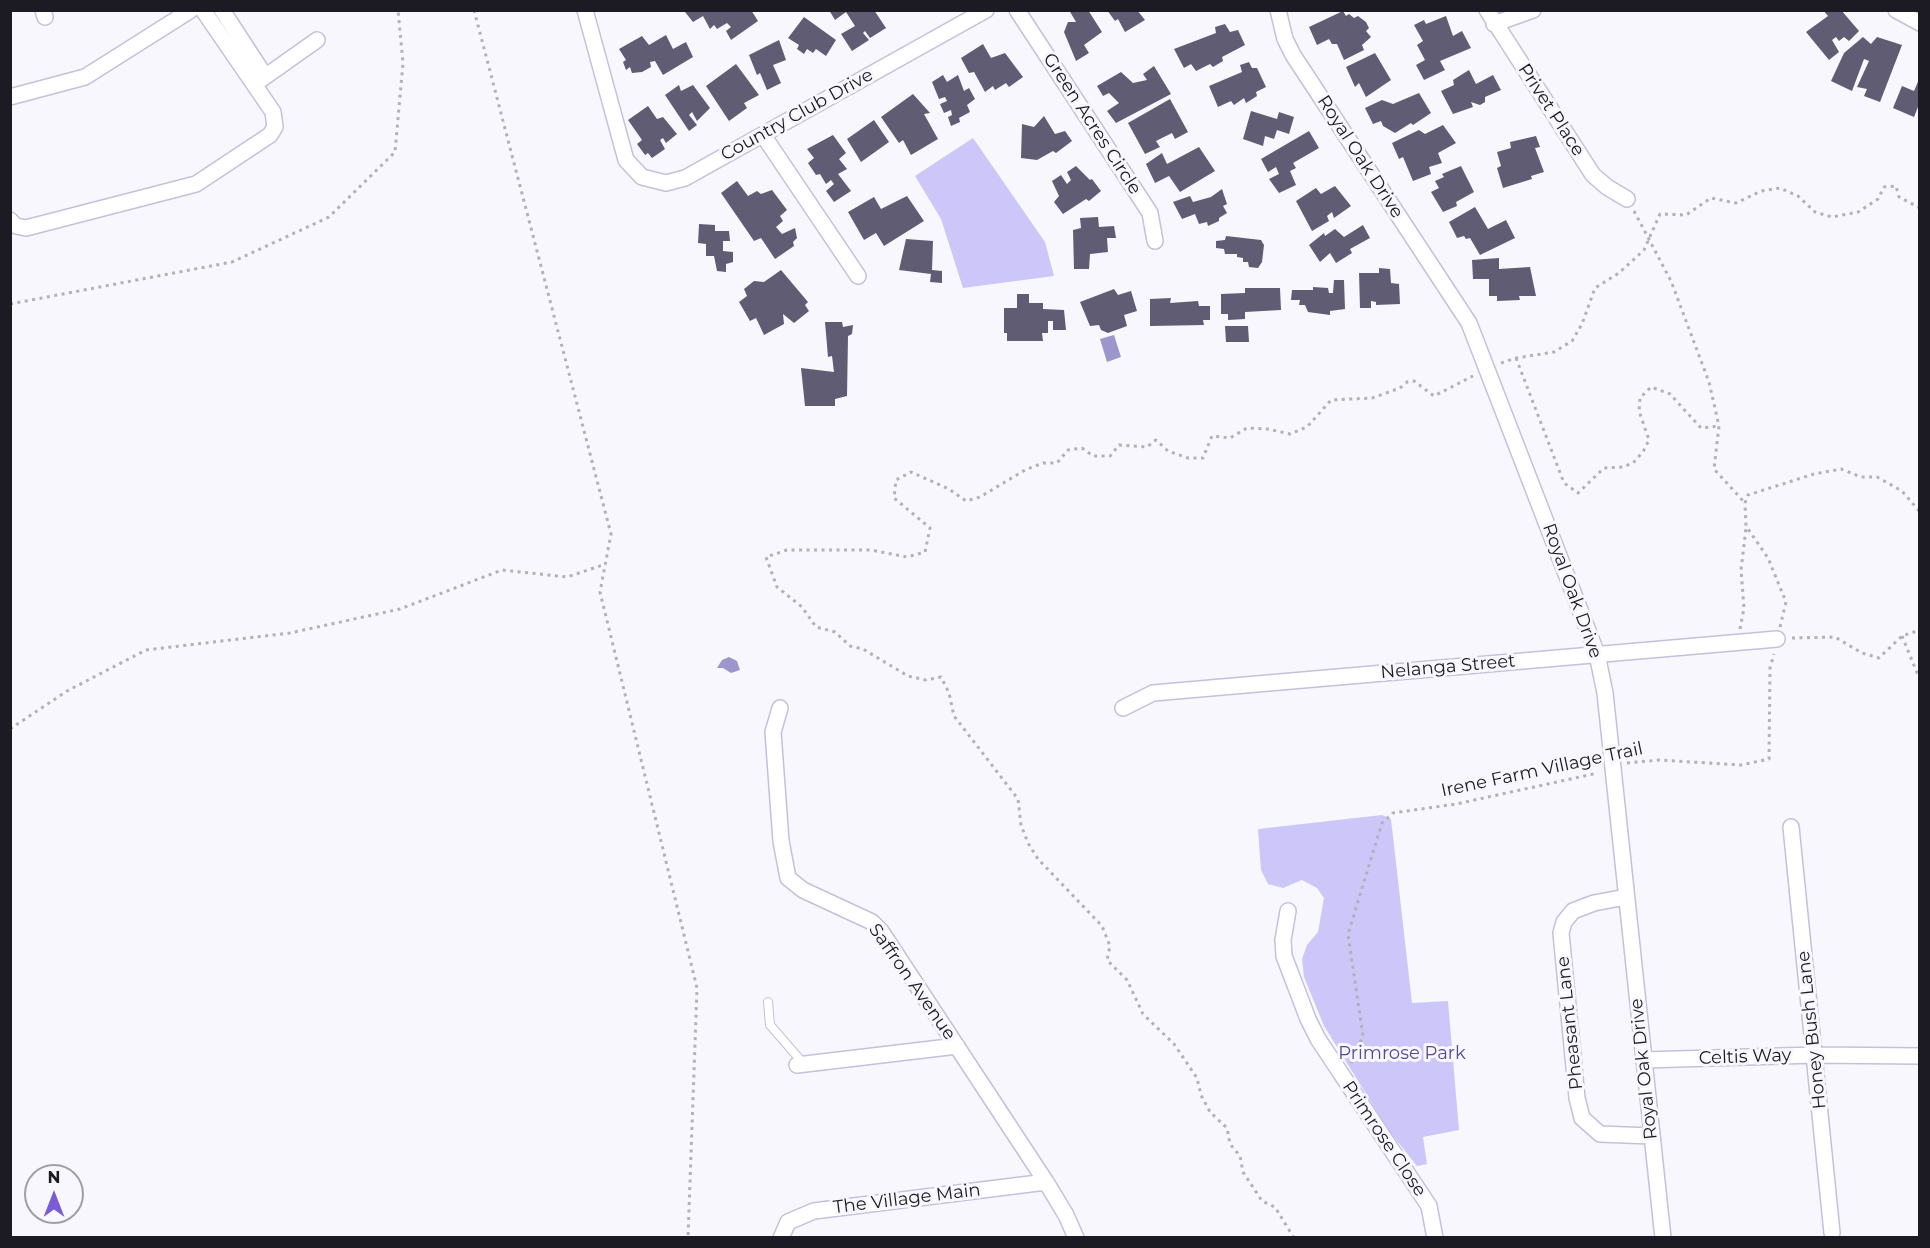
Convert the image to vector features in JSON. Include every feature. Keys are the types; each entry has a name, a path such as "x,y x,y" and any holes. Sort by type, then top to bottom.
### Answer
{"street":[{"path":"10,97 85,77 176,15 191,10"},
{"path":"203,10 260,80"},
{"path":"10,220 16,226 26,228 196,184 263,141 274,130 276,122 273,112 260,80 222,10"},
{"name":"Country Club Drive","path":"585,10 626,160 634,170 651,180 666,183 685,178 987,10"},
{"name":"Green Acres Circle","path":"1017,10 1150,213 1155,241"},
{"name":"Royal Oak Drive","path":"1278,10 1285,39 1293,55 1460,309 1487,368 1597,654 1605,693 1663,1238"},
{"path":"1490,17 1533,10"},
{"path":"1896,10 1920,23"},
{"name":"Privet Place","path":"1490,17 1593,175 1628,199"},
{"path":"260,80 317,40"},
{"path":"763,135 858,276"},
{"name":"Nelanga Street","path":"1123,708 1153,693 1777,639"},
{"name":"Saffron Avenue","path":"780,708 773,732 781,841 788,878 803,890 874,923 1046,1182 1076,1238"},
{"name":"Honey Bush Lane","path":"1791,827 1832,1233"},
{"name":"Pheasant Lane","path":"1626,897 1579,908 1568,915 1561,933 1577,1098 1582,1118 1600,1134 1651,1136"},
{"name":"Primrose Close","path":"1288,910 1283,934 1284,956 1308,1019 1318,1039 1429,1206 1435,1238"},
{"path":"801,1065 957,1046"},
{"name":"Celtis Way","path":"1643,1060 1815,1055 1920,1056"},
{"name":"The Village Main","path":"781,1238 788,1222 814,1211 1046,1182"}],"lane":[{"path":"768,1002 770,1025 801,1065"}],"path":[{"path":"10,304 232,261 329,217 395,152 403,63 398,10"},
{"path":"474,10 611,534 600,592 697,988 688,1238"},
{"path":"1294,1238 1275,1207 1262,1201 1243,1172 1240,1156 1230,1144 1227,1128 1210,1112 1201,1095 1197,1078 1174,1044 1143,1014 1127,980 1107,960 1110,946 1102,926 1033,851 1021,825 1018,799 954,716 949,693 941,678 926,680 908,676 863,649 850,646 835,632 816,627 802,607 777,587 766,557 787,550 872,550 907,557 925,552 930,528 894,498 896,480 911,472 949,489 966,501 980,497 1025,470 1043,463 1057,463 1068,450 1082,448 1093,456 1110,456 1119,445 1148,447 1156,440 1168,452 1188,458 1203,458 1212,436 1230,438 1247,428 1268,429 1290,434 1307,427 1330,400 1372,398 1414,381 1434,396 1487,368 1516,358 1554,352 1572,341 1582,324 1594,288 1619,273 1644,250 1660,214 1686,215 1711,198 1736,203 1761,191 1780,188 1798,196 1815,212 1832,217 1858,212 1878,199 1884,187 1896,186 1899,197 1920,208"},
{"path":"1628,199 1671,281 1709,382 1719,426 1714,469 1744,503 1748,495 1769,486 1841,469 1861,477 1877,477 1902,491 1920,512"},
{"path":"1516,358 1564,483 1578,493 1604,468 1623,467 1633,463 1643,452 1649,440 1639,411 1640,398 1650,387 1670,394 1701,428 1719,426"},
{"name":"Irene Farm Village Trail","path":"1350,1065 1364,1036 1348,934 1382,824 1393,813 1456,804 1592,775 1630,762 1659,760 1741,765 1769,759 1770,668 1786,602 1768,558 1746,526 1744,503"},
{"path":"1738,642 1744,608 1742,570 1746,526"},
{"path":"10,729 67,691 146,650 290,633 400,609 502,570 567,578 606,564"},
{"path":"1777,639 1835,637 1862,652 1879,658 1902,636 1920,630"},
{"path":"1902,636 1920,681"}],"green space":[{"path":"973,138 1045,242 1054,276 963,288 941,219 915,176"},
{"name":"Primrose Park","path":"1382,815 1391,819 1412,1003 1448,1001 1459,1130 1423,1137 1427,1164 1417,1166 1389,1131 1324,1026 1304,977 1302,959 1307,945 1318,932 1324,898 1317,888 1302,880 1283,888 1268,884 1261,870 1258,829"}],"shaded area":[{"path":"1114,335 1121,357 1107,362 1100,339"},
{"path":"729,657 737,661 740,670 731,673 723,668 717,668 722,660"}],"building":[{"path":"688,10 751,10 758,21 731,40 726,31 731,27 727,23 717,29 714,25 710,29 703,16 693,22 685,12"},
{"path":"829,10 874,10 886,28 870,38 865,31 863,33 869,40 852,51 841,34 855,26 846,12 835,20"},
{"path":"1069,10 1088,10 1102,32 1084,45 1089,53 1076,61 1064,32 1068,22 1076,22"},
{"path":"1107,10 1137,10 1145,20 1125,32 1118,19 1115,21"},
{"path":"1823,10 1841,10 1859,31 1849,41 1844,37 1839,41 1836,37 1832,40 1839,52 1829,60 1806,32 1828,16"},
{"path":"1343,11 1346,16 1349,14 1354,18 1358,16 1366,22 1369,28 1366,31 1371,37 1362,45 1364,50 1344,60 1337,44 1332,44 1329,39 1317,45 1309,27"},
{"path":"1446,16 1453,36 1462,31 1471,48 1440,61 1445,70 1424,80 1416,65 1425,60 1417,45 1423,41 1414,25 1424,20 1426,24"},
{"path":"804,17 836,40 826,56 816,49 813,53 807,49 804,54 797,49 799,45 788,38"},
{"path":"1225,24 1230,32 1238,30 1245,45 1222,57 1223,61 1213,67 1210,64 1196,71 1191,64 1184,68 1174,49 1216,33 1215,27"},
{"path":"666,35 673,49 686,42 693,57 663,75 655,61 650,62 651,67 642,72 632,73 630,67 626,70 623,62 626,60 619,49 642,36 649,45"},
{"path":"1863,37 1871,44 1877,37 1902,45 1880,102 1864,96 1867,89 1857,87 1869,61 1864,59 1852,91 1831,81 1844,53"},
{"path":"779,40 786,60 773,65 781,83 767,90 760,73 757,75 749,55"},
{"path":"983,44 991,58 1005,53 1023,77 1009,87 1006,83 995,90 993,86 985,92 974,72 969,73 961,58"},
{"path":"1375,53 1391,80 1366,97 1359,83 1355,87 1346,67"},
{"path":"1249,62 1252,68 1257,68 1266,87 1256,92 1257,96 1246,103 1244,98 1234,105 1231,101 1218,107 1209,86 1242,72 1240,65"},
{"path":"736,64 759,95 744,103 747,108 729,121 706,86"},
{"path":"1154,66 1171,94 1116,123 1107,111 1119,103 1109,93 1103,96 1097,86 1121,72 1133,83 1147,80 1143,74"},
{"path":"1469,70 1476,84 1493,75 1501,90 1485,97 1485,102 1480,105 1471,102 1473,107 1453,114 1441,91 1454,85 1453,80"},
{"path":"943,75 947,82 958,75 964,91 969,88 975,99 967,105 970,112 959,118 960,122 951,126 948,117 952,115 951,110 944,113 940,104 947,101 945,97 939,99 932,82"},
{"path":"1920,77 1920,102 1914,117 1893,108 1902,86 1914,91"},
{"path":"679,85 681,91 693,85 710,108 697,121 692,112 689,115 697,125 689,131 665,95"},
{"path":"1419,93 1431,113 1395,133 1383,126 1381,121 1373,124 1365,108 1382,100 1393,104"},
{"path":"913,94 930,113 924,114 938,139 911,155 903,140 899,143 881,117"},
{"path":"1170,99 1188,132 1175,139 1172,133 1156,141 1160,147 1145,154 1128,123"},
{"path":"648,106 657,119 663,117 677,134 666,143 663,138 660,140 665,149 652,158 648,153 645,155 637,144 642,140 628,120"},
{"path":"1251,111 1277,119 1279,112 1294,117 1289,134 1277,130 1274,139 1265,136 1263,146 1243,139"},
{"path":"1044,116 1055,134 1065,131 1072,141 1056,153 1053,151 1037,160 1021,158 1022,124 1034,127"},
{"path":"874,120 889,142 861,162 847,139"},
{"path":"1443,125 1456,143 1438,153 1442,163 1429,167 1431,174 1413,181 1403,157 1399,159 1392,143 1419,130 1425,134"},
{"path":"1309,131 1319,148 1293,163 1296,168 1290,171 1296,185 1279,193 1269,179 1279,174 1276,167 1268,172 1261,159"},
{"path":"833,135 846,153 839,159 847,169 838,174 851,191 834,202 826,191 834,184 831,180 826,184 820,174 816,175 808,163 814,158 807,149"},
{"path":"1536,136 1540,147 1535,148 1544,172 1531,176 1532,179 1503,188 1497,168 1501,166 1497,152 1511,148 1510,142"},
{"path":"1199,147 1215,171 1180,192 1169,176 1155,183 1146,164 1162,153 1167,164"},
{"path":"1076,166 1090,180 1092,179 1101,191 1089,201 1086,199 1063,214 1054,202 1059,196 1052,181 1061,175 1067,184 1071,180 1067,172"},
{"path":"1461,166 1474,192 1456,202 1457,206 1443,212 1431,192 1439,188 1435,181 1444,177 1442,174"},
{"path":"737,181 748,196 757,191 761,194 772,190 787,210 780,216 783,221 776,227 782,234 795,228 797,238 793,242 794,246 775,259 761,238 754,241 721,193"},
{"path":"1335,186 1351,206 1334,218 1332,212 1327,216 1329,221 1312,231 1296,201 1316,188 1321,194"},
{"path":"1222,189 1227,204 1223,206 1227,213 1219,218 1219,221 1208,226 1207,222 1199,224 1195,214 1182,219 1173,202 1190,196 1193,202 1211,197"},
{"path":"907,196 924,221 884,246 876,233 864,240 848,212 874,197 881,209"},
{"path":"1475,207 1488,229 1506,220 1515,238 1480,255 1470,238 1466,239 1464,236 1457,238 1449,222"},
{"path":"1098,217 1099,227 1114,226 1116,238 1107,238 1108,252 1090,254 1089,269 1074,269 1073,230 1081,228 1080,218"},
{"path":"699,224 715,225 715,231 729,231 730,241 723,241 723,251 733,252 733,262 726,264 726,272 717,271 714,256 706,256 706,244 698,243"},
{"path":"1363,225 1370,238 1350,249 1352,253 1336,263 1330,253 1320,262 1309,245 1324,233 1325,236 1335,229 1344,237"},
{"path":"1226,236 1261,240 1264,245 1262,262 1258,268 1249,267 1248,262 1243,262 1243,258 1237,257 1237,254 1225,254 1224,249 1216,248 1216,241 1225,240"},
{"path":"906,239 933,241 932,270 942,271 942,283 930,282 931,274 899,270"},
{"path":"1499,258 1499,269 1530,267 1536,296 1519,296 1520,300 1497,301 1497,296 1489,296 1489,279 1473,279 1472,260"},
{"path":"1379,268 1390,269 1391,283 1399,284 1400,304 1376,305 1376,302 1371,301 1371,308 1360,308 1359,273 1379,273"},
{"path":"781,270 808,302 805,305 809,311 794,323 783,314 784,324 764,335 756,318 750,321 739,302 747,296 744,289 754,281 764,282"},
{"path":"1334,280 1344,280 1345,309 1330,311 1330,315 1308,312 1305,305 1299,305 1300,300 1291,300 1292,290 1313,290 1313,287 1328,288 1329,293 1333,293"},
{"path":"1245,288 1280,288 1281,310 1245,312 1245,319 1228,320 1228,314 1221,314 1221,294 1245,293"},
{"path":"1114,289 1118,295 1131,291 1137,311 1124,315 1127,326 1108,333 1101,330 1099,325 1090,326 1080,302"},
{"path":"1017,294 1029,294 1029,303 1043,303 1043,309 1064,310 1066,330 1053,330 1053,321 1048,321 1048,333 1042,333 1043,341 1007,341 1007,333 1004,333 1004,308 1017,308"},
{"path":"1171,298 1170,303 1198,301 1199,306 1210,306 1210,320 1203,320 1204,325 1150,326 1150,299"},
{"path":"825,322 842,322 843,327 853,325 852,334 848,336 847,396 835,399 835,406 805,406 801,368 834,372 832,356 828,357"},
{"path":"1225,326 1248,326 1249,342 1226,342"}]}
